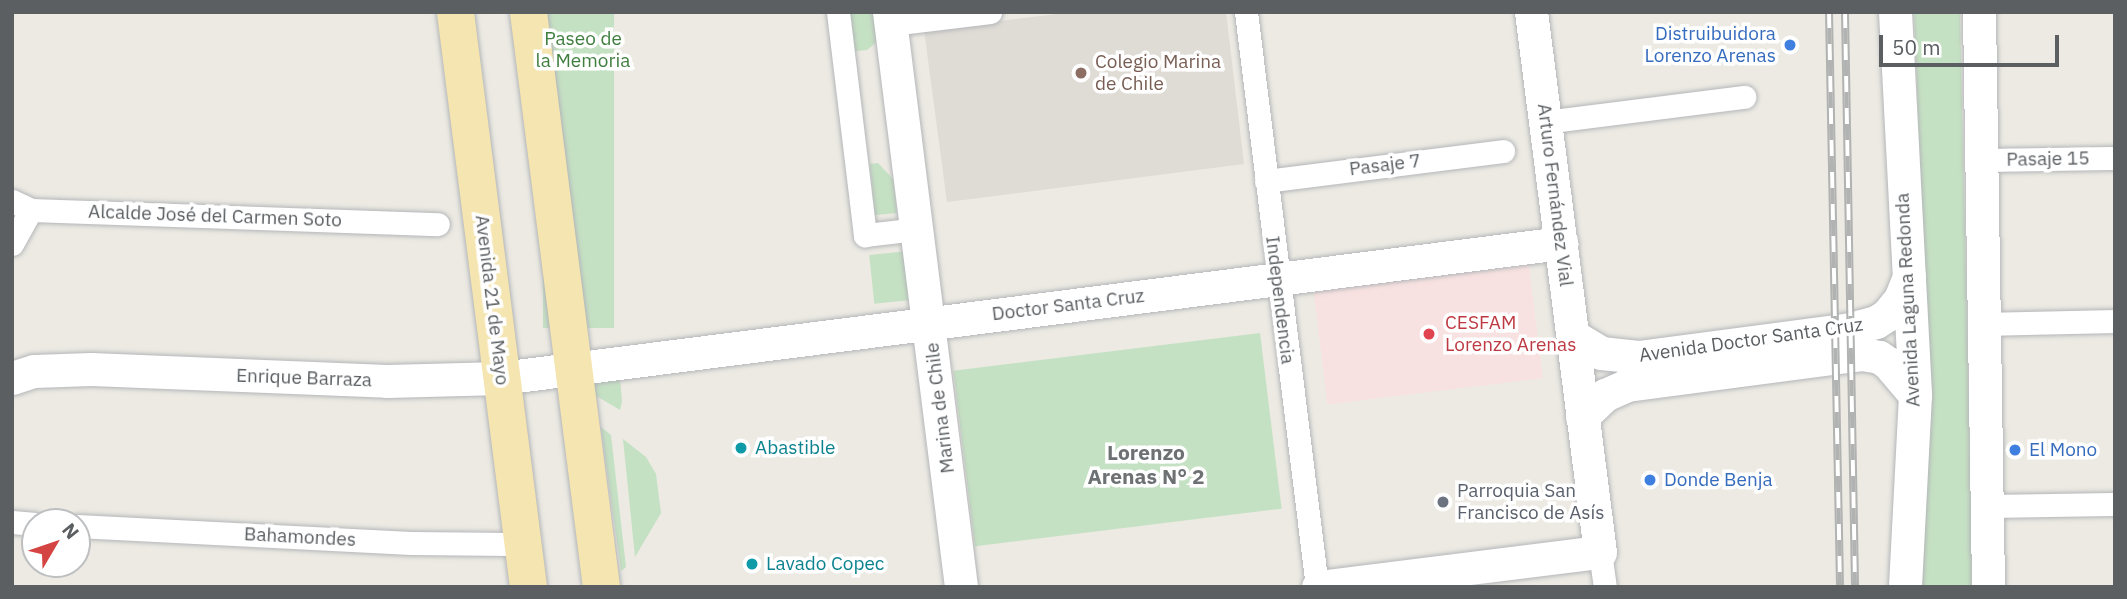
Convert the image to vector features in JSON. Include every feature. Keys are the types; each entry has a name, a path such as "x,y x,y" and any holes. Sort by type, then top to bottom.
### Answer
{"main road":[{"name":"Avenida 21 de Mayo","path":"455,12 528,587"},
{"path":"528,12 601,587"}],"street":[{"path":"838,12 865,234 918,229"},
{"path":"890,18 990,12"},
{"name":"Independencia","path":"1246,12 1317,587"},
{"name":"Arturo Fernández Vial","path":"1531,12 1605,587"},
{"name":"Avenida Laguna Redonda","path":"1895,12 1898,123 1915,395 1905,587"},
{"path":"1979,12 1988,587"},
{"name":"Marina de Chile","path":"890,18 961,587"},
{"path":"1545,122 1744,97"},
{"name":"Pasaje 7","path":"1266,181 1503,150"},
{"name":"Pasaje 15","path":"1981,160 2115,158"},
{"name":"Alcalde José del Carmen Soto","path":"12,244 22,206 438,224"},
{"name":"Doctor Santa Cruz","path":"574,368 1561,243"},
{"name":"Avenida Doctor Santa Cruz","path":"1573,336 1601,353 1637,357 1850,329 1876,322 1887,315 1900,299 1909,277"},
{"path":"1982,324 2115,321"},
{"name":"Avenida Doctor Santa Cruz","path":"1582,417 1605,395 1627,385 1861,354 1870,354 1888,363 1915,395"},
{"name":"Enrique Barraza","path":"20,373 91,369 387,381 501,378 574,368"},
{"path":"1986,506 2115,504"},
{"name":"Bahamondes","path":"91,527 436,544 523,544"},
{"path":"1317,587 1600,552"}],"shaded area":[{"name":"Colegio Marina de Chile","path":"1073,12 1226,12 1244,164 947,202 924,30"},
{"name":"CESFAM Lorenzo Arenas","path":"1529,265 1543,378 1328,405 1314,291"}],"green space":[{"name":"Paseo de la Memoria","path":"543,12 614,12 614,328 543,328"},
{"path":"850,12 880,12 883,37 867,50 855,51"},
{"path":"1914,12 1960,12 1973,587 1918,587 1924,262"},
{"path":"878,163 893,179 897,213 875,215 870,164"},
{"path":"908,251 913,300 874,304 869,255"},
{"path":"1260,333 1282,509 975,546 953,371"},
{"path":"619,365 622,402 620,410 593,394 589,369"},
{"path":"601,427 611,435 626,567 621,571"},
{"path":"623,439 646,457 656,474 661,513 635,557"}],"railway":[{"path":"1829,12 1840,587"},
{"path":"1845,12 1855,587"}],"place":[{"name":"Distruibuidora Lorenzo Arenas","path":"1790,45"},
{"name":"Colegio Marina de Chile","path":"1081,73"},
{"name":"CESFAM Lorenzo Arenas","path":"1429,334"},
{"name":"Abastible","path":"741,448"},
{"name":"El Mono","path":"2015,450"},
{"name":"Donde Benja","path":"1650,480"},
{"name":"Parroquia San Francisco de Asís","path":"1443,502"},
{"name":"Lavado Copec","path":"752,564"}],"district":[{"name":"Lorenzo Arenas N° 2","path":"1146,464"}]}
